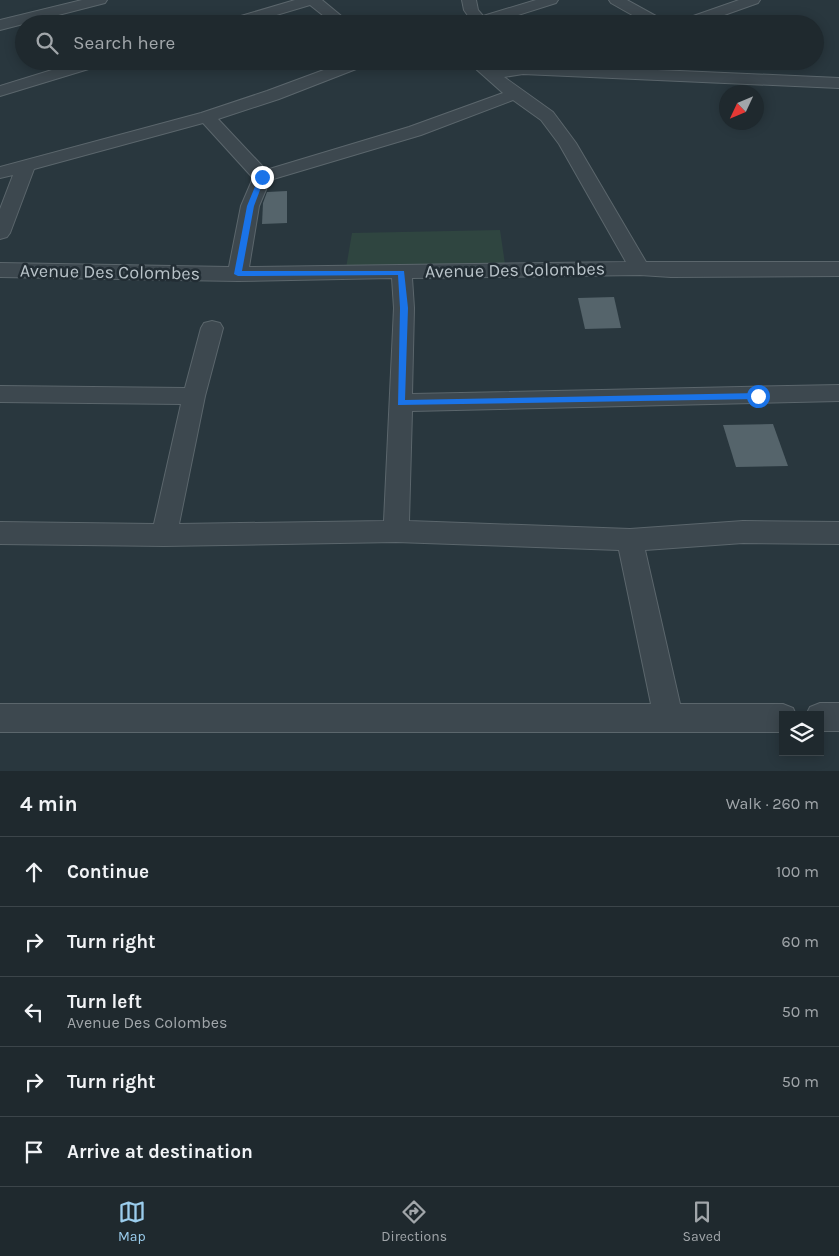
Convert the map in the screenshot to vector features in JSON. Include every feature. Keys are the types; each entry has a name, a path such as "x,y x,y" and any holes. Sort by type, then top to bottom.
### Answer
{"street":[{"path":"260,15 312,0 332,15"},
{"path":"469,0 473,15"},
{"path":"502,15 550,0"},
{"path":"616,0 644,15"},
{"path":"710,15 753,0"},
{"path":"39,15 93,1"},
{"path":"0,25 15,21"},
{"path":"0,91 70,70"},
{"path":"0,173 207,117 274,95 339,70"},
{"path":"487,70 515,94 547,116 562,136 640,268"},
{"path":"494,75 514,70"},
{"path":"688,70 839,83"},
{"path":"262,177 415,132 515,94"},
{"path":"207,117 262,177"},
{"path":"0,232 26,166"},
{"path":"238,274 250,206 262,177"},
{"name":"Avenue Des Colombes","path":"0,270 238,274 640,268 670,270 839,269"},
{"path":"396,531 404,308 402,272"},
{"path":"164,535 194,396 212,328"},
{"path":"401,403 758,396 839,392"},
{"path":"0,394 194,396"},
{"path":"0,534 164,535 396,531 630,540 743,532 839,533"},
{"path":"630,540 669,719"},
{"path":"824,717 839,717"},
{"path":"0,718 779,718"}],"green space":[{"path":"500,230 505,264 346,268 352,233"}],"building":[{"path":"287,191 287,223 262,224 263,203 267,192"},
{"path":"614,297 621,328 585,329 578,298"},
{"path":"773,424 788,466 736,467 723,425"}],"route":[{"path":"262,177 250,206 238,274 402,272 404,308 401,403 758,396"}]}
